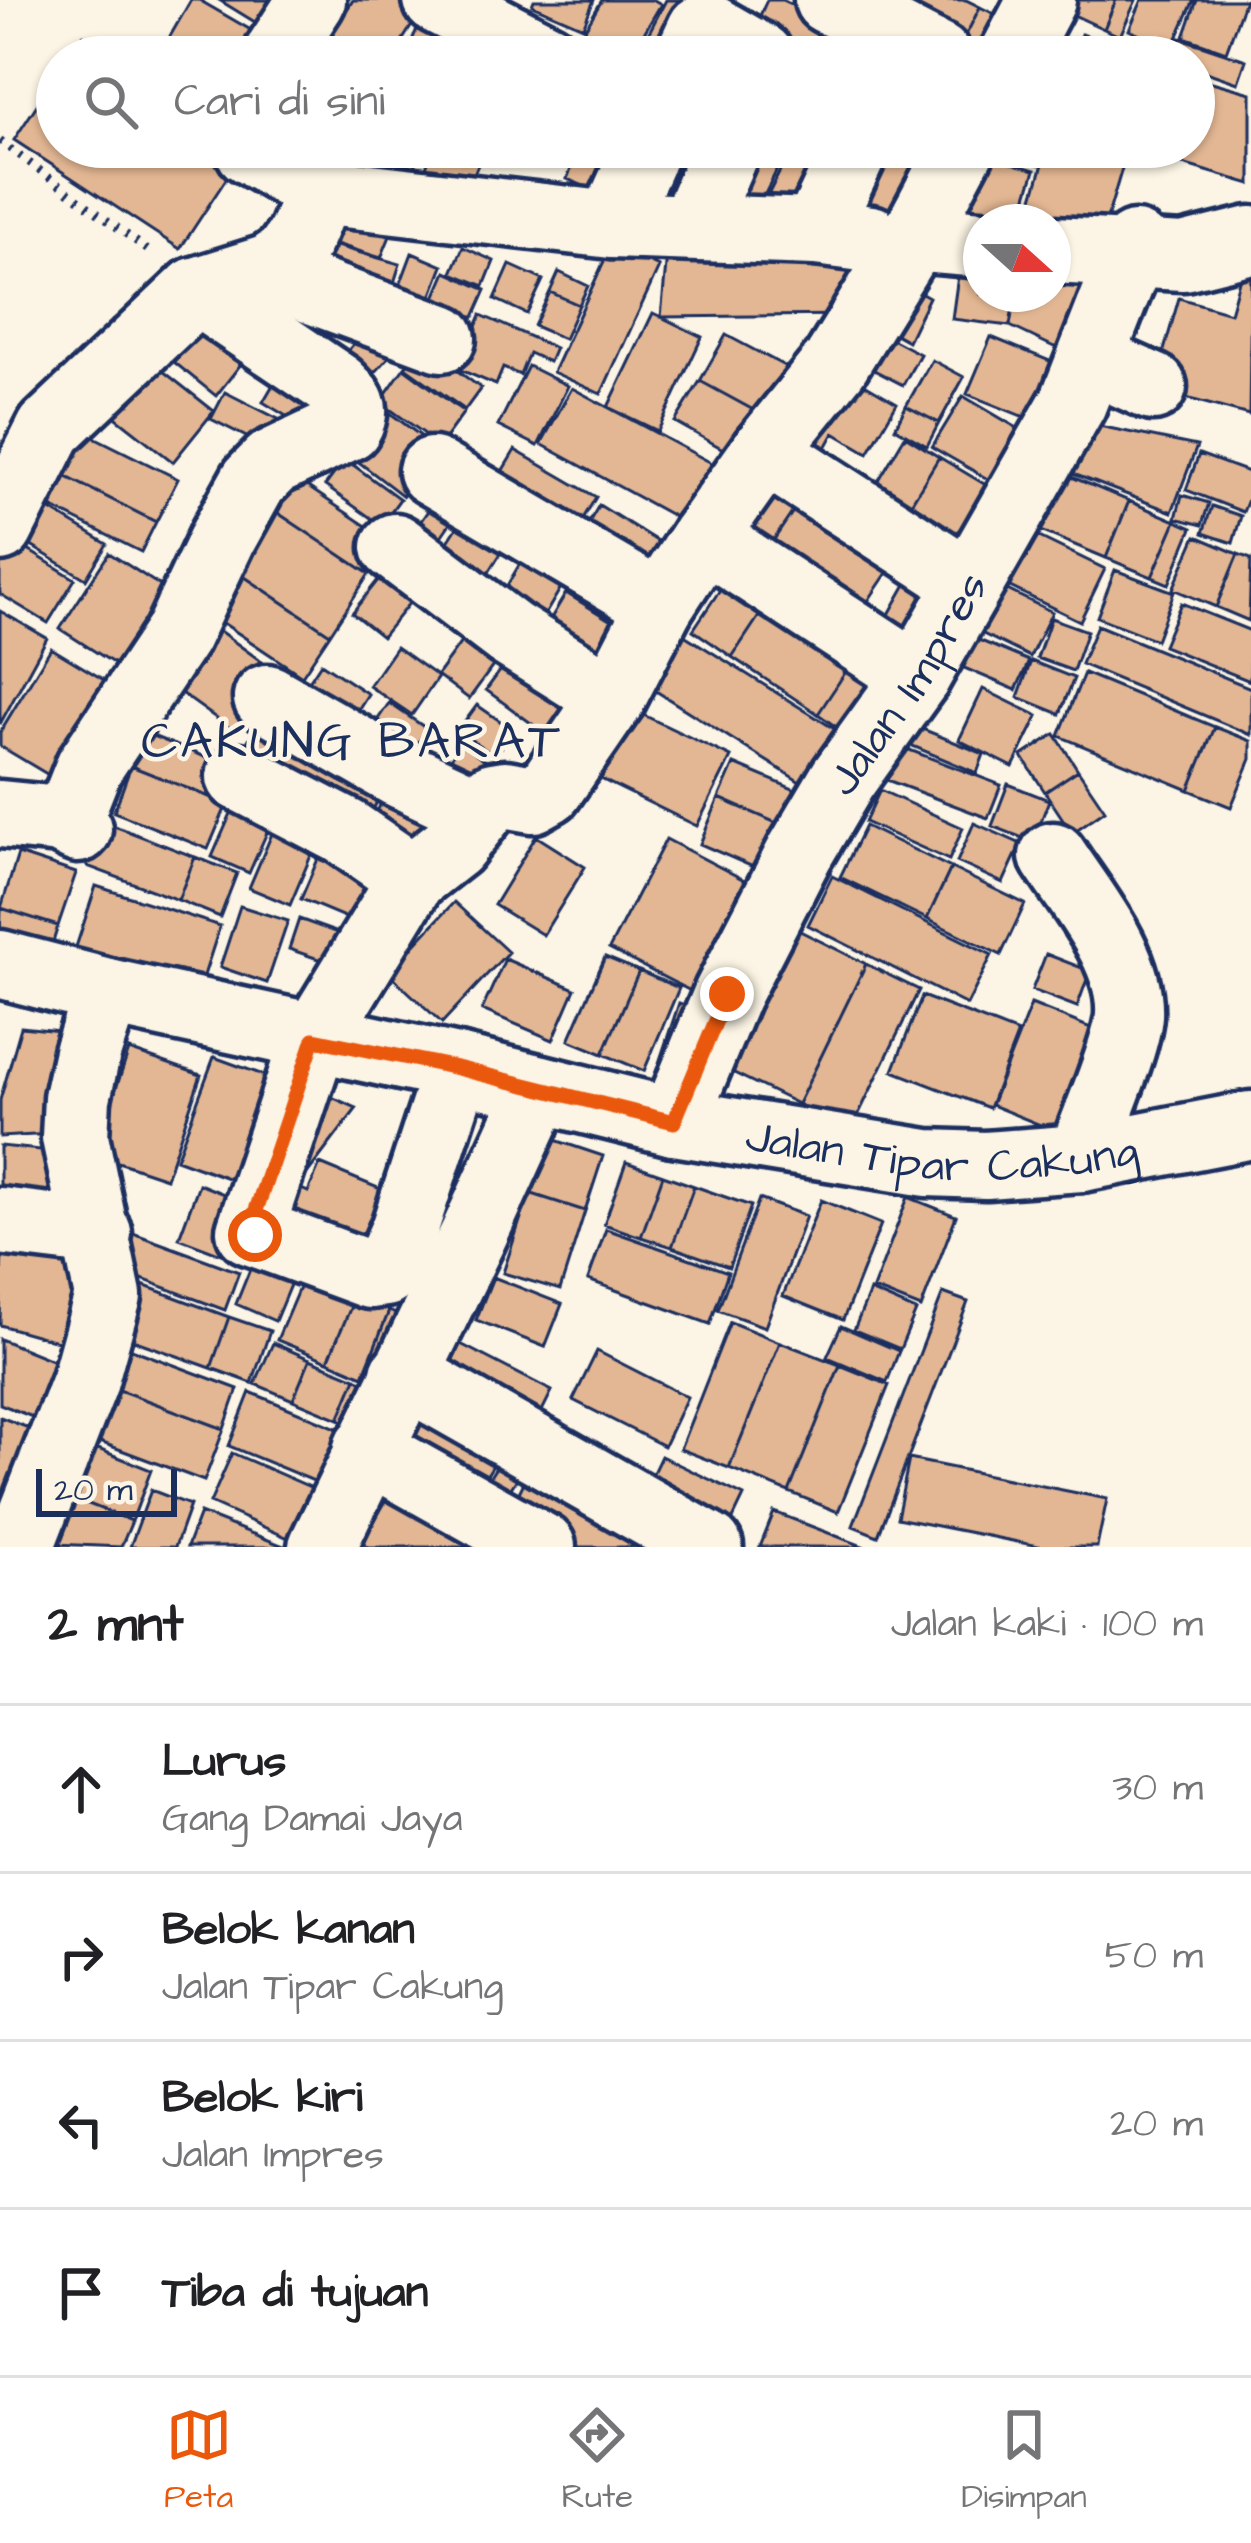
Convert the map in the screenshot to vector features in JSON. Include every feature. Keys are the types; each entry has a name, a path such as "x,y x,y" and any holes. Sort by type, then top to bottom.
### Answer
{"street":[{"path":"437,0 506,36"},
{"path":"829,0 898,36"},
{"path":"280,168 319,191 612,225 963,243"},
{"path":"612,225 638,168"},
{"path":"692,227 719,168"},
{"path":"457,1068 389,1268 376,1277 250,1232 314,1039 412,878 453,847 493,796 540,798 612,698 660,605 704,537 765,451 836,364 866,236 858,168"},
{"path":"866,236 932,168"},
{"path":"0,528 15,462 196,291 270,268 286,256 300,237 319,191"},
{"path":"1071,250 1133,250 1183,257 1251,240"},
{"name":"Jalan Impres","path":"674,1122 727,994 800,852 843,778 917,676 1073,403 1133,250"},
{"path":"270,268 312,290 442,338"},
{"path":"46,821 76,800 89,767 177,635 254,481 272,463 349,428 354,417 351,400 337,386 196,291"},
{"path":"1092,360 1154,387"},
{"path":"765,451 969,583"},
{"path":"432,471 660,605"},
{"path":"704,537 917,676"},
{"path":"395,548 510,634 612,698"},
{"path":"267,698 478,811"},
{"path":"240,777 344,831 412,878"},
{"path":"1053,856 1111,948 1127,989 1129,1018 1081,1157"},
{"name":"Jalan Tipar Cakung","path":"0,964 674,1122 927,1163 986,1166 1081,1157 1251,1125"},
{"path":"20,1547 96,1347 108,1296 98,1233 82,1186 76,1118 87,1053 107,992"},
{"path":"322,1547 540,1089"},
{"path":"0,1221 98,1233"},
{"path":"404,1374 709,1547"},
{"path":"368,1449 542,1547"}],"path":[{"path":"0,141 36,166"},
{"path":"38,168 129,232 196,291"}],"building":[{"path":"191,0 199,0 261,36 170,36"},
{"path":"219,0 297,0 268,30"},
{"path":"353,0 414,0 424,6 405,36 331,36"},
{"path":"534,0 594,0 583,27 532,5"},
{"path":"602,0 661,4 642,36 581,36"},
{"path":"666,0 680,0 702,15 692,36 647,36"},
{"path":"767,0 782,0 856,36 751,36"},
{"path":"910,0 966,0 980,7 966,36 908,36 895,30"},
{"path":"1068,0 1116,0 1104,29 1063,10"},
{"path":"1116,0 1136,0 1120,36 1104,29"},
{"path":"1142,0 1194,0 1178,36 1143,36 1129,30"},
{"path":"1197,0 1245,0 1226,52 1215,48 1215,36 1184,36"},
{"path":"980,7 1003,18 995,36 966,36"},
{"path":"426,8 474,27 470,36 414,36"},
{"path":"1215,50 1246,60 1238,83 1215,75"},
{"path":"1215,83 1251,93 1251,184 1196,168 1215,168"},
{"path":"36,106 36,154 14,140"},
{"path":"57,168 233,168 180,249"},
{"path":"359,168 414,168 405,190"},
{"path":"426,168 476,168 462,200 416,192"},
{"path":"571,168 619,168 607,196 567,179"},
{"path":"723,168 778,168 749,227 703,210"},
{"path":"782,168 840,168 808,230 759,213"},
{"path":"858,168 940,168 901,236 837,209"},
{"path":"977,168 1035,170 1025,204 965,204"},
{"path":"1042,168 1122,168 1104,229 1071,220 1071,204 1031,204"},
{"path":"340,196 397,219 381,258 323,240"},
{"path":"315,240 400,264 385,311 303,280"},
{"path":"611,246 659,267 601,394 553,372"},
{"path":"463,247 494,261 484,286 452,273"},
{"path":"412,253 443,266 431,297 400,285"},
{"path":"871,253 860,315 661,317 667,254"},
{"path":"963,254 963,312 1012,312 1010,326 952,319"},
{"path":"510,265 543,280 527,314 495,299"},
{"path":"1071,265 1111,268 1073,356 1010,326 1012,312 1071,312"},
{"path":"1242,270 1251,273 1249,415 1153,389 1179,298 1230,313"},
{"path":"446,272 486,290 474,317 434,300"},
{"path":"559,272 588,286 579,305 550,292"},
{"path":"895,278 929,297 908,341 872,321"},
{"path":"550,292 579,305 564,339 534,326"},
{"path":"201,309 252,350 216,396 164,354"},
{"path":"653,313 702,337 658,431 608,407"},
{"path":"481,315 555,348 549,362 529,353 520,375 503,368 496,385 458,369"},
{"path":"371,323 408,336 357,393 330,372"},
{"path":"867,326 920,354 903,385 851,358"},
{"path":"726,335 807,378 772,420 700,381"},
{"path":"991,337 1072,370 1049,427 967,394"},
{"path":"422,345 481,388 465,410 405,367"},
{"path":"139,352 214,411 173,462 99,404"},
{"path":"932,360 964,377 939,423 906,406"},
{"path":"285,364 329,389 306,428 263,402"},
{"path":"528,366 568,386 538,446 498,426"},
{"path":"404,368 464,412 440,445 380,402"},
{"path":"844,372 897,403 868,453 834,433 817,464 797,453"},
{"path":"700,381 772,420 748,463 675,422"},
{"path":"572,388 734,475 704,533 541,444"},
{"path":"225,392 294,427 280,454 211,419"},
{"path":"963,396 1041,442 1012,493 932,447"},
{"path":"378,404 438,449 403,496 343,450"},
{"path":"906,406 939,423 927,446 895,428"},
{"path":"1094,425 1197,446 1172,512 1063,470"},
{"path":"78,429 178,479 156,522 57,472"},
{"path":"905,436 939,457 901,520 867,500"},
{"path":"515,450 596,497 569,542 489,493"},
{"path":"1199,454 1251,473 1251,492 1243,512 1186,490"},
{"path":"939,457 1006,497 968,560 901,520"},
{"path":"345,459 400,499 381,525 325,486"},
{"path":"774,470 806,492 765,553 733,532"},
{"path":"57,472 156,522 141,552 41,502"},
{"path":"1060,472 1129,501 1106,558 1036,529"},
{"path":"296,479 390,542 369,574 275,511"},
{"path":"443,489 464,503 423,563 402,548"},
{"path":"806,492 899,555 858,616 765,553"},
{"path":"1182,495 1209,503 1202,525 1176,518"},
{"path":"474,501 517,528 482,583 439,556"},
{"path":"1129,501 1176,521 1152,577 1106,558"},
{"path":"39,503 107,544 86,579 18,538"},
{"path":"599,505 673,551 661,590 577,543"},
{"path":"1212,506 1241,516 1233,543 1203,533"},
{"path":"275,511 369,574 330,634 236,571"},
{"path":"1176,521 1192,528 1169,584 1152,577"},
{"path":"1029,532 1105,569 1080,621 1004,584"},
{"path":"1196,536 1238,554 1216,607 1173,589"},
{"path":"7,537 75,579 48,623 0,594 0,548"},
{"path":"109,553 187,603 138,679 60,629"},
{"path":"1238,554 1251,559 1249,621 1216,607"},
{"path":"525,555 566,579 536,630 495,606"},
{"path":"397,556 427,581 382,637 352,613"},
{"path":"917,565 963,592 917,672 871,646"},
{"path":"736,566 775,592 732,657 693,630"},
{"path":"1115,570 1174,592 1156,640 1097,617"},
{"path":"236,571 330,634 302,676 208,613"},
{"path":"995,584 1052,612 1030,657 973,629"},
{"path":"775,592 860,650 818,714 732,657"},
{"path":"566,593 637,637 606,689 535,645"},
{"path":"1181,603 1251,631 1250,681 1163,646"},
{"path":"0,611 47,638 0,724"},
{"path":"1051,618 1087,631 1073,671 1037,658"},
{"path":"477,620 509,644 469,699 437,675"},
{"path":"1097,625 1251,688 1251,735 1081,664"},
{"path":"214,627 276,672 234,731 171,686"},
{"path":"681,633 852,740 819,794 648,686"},
{"path":"969,636 1029,661 1016,690 957,665"},
{"path":"519,645 602,705 569,751 486,690"},
{"path":"396,647 438,677 412,715 369,686"},
{"path":"51,648 129,695 72,789 0,746 0,732"},
{"path":"860,650 892,671 849,736 818,714"},
{"path":"1031,661 1074,678 1060,714 1018,697"},
{"path":"321,663 368,694 344,732 296,701"},
{"path":"1084,673 1215,727 1189,790 1059,736"},
{"path":"983,689 1038,716 1013,767 959,740"},
{"path":"389,703 427,729 400,770 361,744"},
{"path":"477,705 513,730 495,756 458,731"},
{"path":"266,707 300,725 270,781 236,763"},
{"path":"635,711 731,757 697,826 601,779"},
{"path":"910,724 984,754 977,773 903,742"},
{"path":"1215,727 1251,741 1251,759 1231,807 1189,790"},
{"path":"300,731 390,774 365,827 275,785"},
{"path":"145,733 240,771 227,804 131,766"},
{"path":"1055,734 1078,770 1045,792 1022,756"},
{"path":"461,743 492,765 468,800 437,779"},
{"path":"899,746 1001,785 988,818 887,780"},
{"path":"734,764 810,796 795,831 719,798"},
{"path":"131,766 227,804 208,849 114,812"},
{"path":"1078,770 1105,810 1072,833 1045,792"},
{"path":"392,776 449,806 427,860 368,834"},
{"path":"1008,784 1049,800 1033,842 992,826"},
{"path":"880,790 963,828 949,860 865,822"},
{"path":"239,795 276,812 249,873 212,857"},
{"path":"719,798 795,831 776,877 700,844"},
{"path":"104,822 195,857 178,900 87,866"},
{"path":"277,822 318,839 290,905 249,888"},
{"path":"974,823 1021,844 1003,883 957,862"},
{"path":"865,826 951,868 927,919 840,877"},
{"path":"536,836 585,867 543,935 494,905"},
{"path":"666,839 773,895 716,1004 609,949"},
{"path":"321,852 388,880 368,927 301,899"},
{"path":"18,854 76,873 58,926 1,908"},
{"path":"195,857 237,873 220,917 178,900"},
{"path":"951,868 1025,904 1001,955 927,919"},
{"path":"832,876 992,955 967,1005 808,925"},
{"path":"96,886 220,926 199,991 75,950"},
{"path":"454,902 508,952 442,1023 388,973"},
{"path":"240,906 288,921 267,983 220,967"},
{"path":"1,908 58,926 47,961 0,945"},
{"path":"299,919 349,937 339,966 289,949"},
{"path":"796,929 866,964 798,1104 728,1070"},
{"path":"1046,954 1090,971 1077,1007 1032,990"},
{"path":"605,957 639,971 603,1054 569,1040"},
{"path":"505,959 575,989 553,1040 482,1010"},
{"path":"866,964 919,990 851,1130 798,1104"},
{"path":"639,971 679,988 644,1071 603,1054"},
{"path":"922,996 1018,1033 989,1108 893,1071"},
{"path":"679,1003 708,1013 649,1093"},
{"path":"1031,1004 1121,1040 1080,1141 991,1105"},
{"path":"21,1027 80,1033 70,1133 0,1137 0,1100"},
{"path":"129,1050 201,1075 166,1178 94,1154"},
{"path":"214,1057 274,1079 236,1181 176,1159"},
{"path":"318,1091 357,1108 297,1187"},
{"path":"546,1137 603,1156 585,1211 529,1193"},
{"path":"0,1146 72,1153 69,1195 0,1188"},
{"path":"626,1162 663,1175 641,1237 604,1224"},
{"path":"320,1164 400,1197 370,1267 280,1229 297,1187 308,1192"},
{"path":"663,1175 694,1186 672,1247 641,1237"},
{"path":"199,1184 249,1204 229,1257 179,1238"},
{"path":"694,1186 751,1206 729,1267 672,1247"},
{"path":"529,1193 585,1211 560,1290 503,1273"},
{"path":"908,1197 956,1216 921,1308 873,1289"},
{"path":"759,1199 806,1216 765,1327 718,1310"},
{"path":"821,1200 881,1224 843,1320 783,1296"},
{"path":"606,1229 728,1272 710,1324 588,1280"},
{"path":"130,1232 239,1272 225,1310 115,1269"},
{"path":"2,1247 80,1268 60,1342 0,1325"},
{"path":"259,1247 299,1263 275,1321 236,1304"},
{"path":"304,1276 355,1297 328,1361 277,1340"},
{"path":"493,1277 562,1304 545,1347 476,1320"},
{"path":"134,1282 229,1317 211,1368 116,1334"},
{"path":"870,1291 916,1311 900,1349 854,1330"},
{"path":"943,1293 968,1302 878,1536 853,1526"},
{"path":"355,1297 389,1311 363,1376 328,1361"},
{"path":"389,1311 420,1325 390,1389 363,1376"},
{"path":"229,1317 270,1331 252,1383 211,1368"},
{"path":"730,1322 780,1342 729,1468 680,1449"},
{"path":"841,1326 899,1351 887,1382 827,1357"},
{"path":"449,1338 552,1391 530,1435 426,1382"},
{"path":"0,1339 79,1371 57,1427 0,1404"},
{"path":"780,1342 840,1365 789,1492 729,1468"},
{"path":"273,1343 310,1359 293,1400 255,1384"},
{"path":"126,1347 238,1389 224,1429 111,1387"},
{"path":"597,1351 687,1397 664,1446 573,1400"},
{"path":"310,1359 356,1378 339,1419 293,1400"},
{"path":"840,1365 889,1385 838,1512 789,1492"},
{"path":"356,1378 374,1386 357,1427 339,1419"},
{"path":"111,1387 224,1429 204,1481 92,1439"},
{"path":"250,1392 344,1431 321,1484 229,1446"},
{"path":"435,1401 506,1445 472,1498 401,1454"},
{"path":"0,1417 47,1435 0,1520"},
{"path":"93,1447 151,1470 132,1521 73,1498"},
{"path":"509,1447 529,1460 495,1513 475,1500"},
{"path":"232,1453 326,1494 304,1545 210,1503"},
{"path":"661,1456 744,1496 721,1544 638,1504"},
{"path":"909,1459 1107,1499 1097,1547 1043,1547 897,1518"},
{"path":"534,1462 702,1547 544,1547 503,1525"},
{"path":"396,1483 505,1547 369,1547 362,1543"},
{"path":"151,1490 190,1505 175,1547 130,1547"},
{"path":"73,1498 132,1521 121,1547 55,1544"},
{"path":"774,1512 865,1547 760,1547"},
{"path":"200,1513 286,1547 187,1547"}],"district":[{"name":"CAKUNG BARAT","path":"352,739"}],"route":[{"path":"255,1235 250,1228 314,1039 457,1068 674,1122 727,994"}]}
